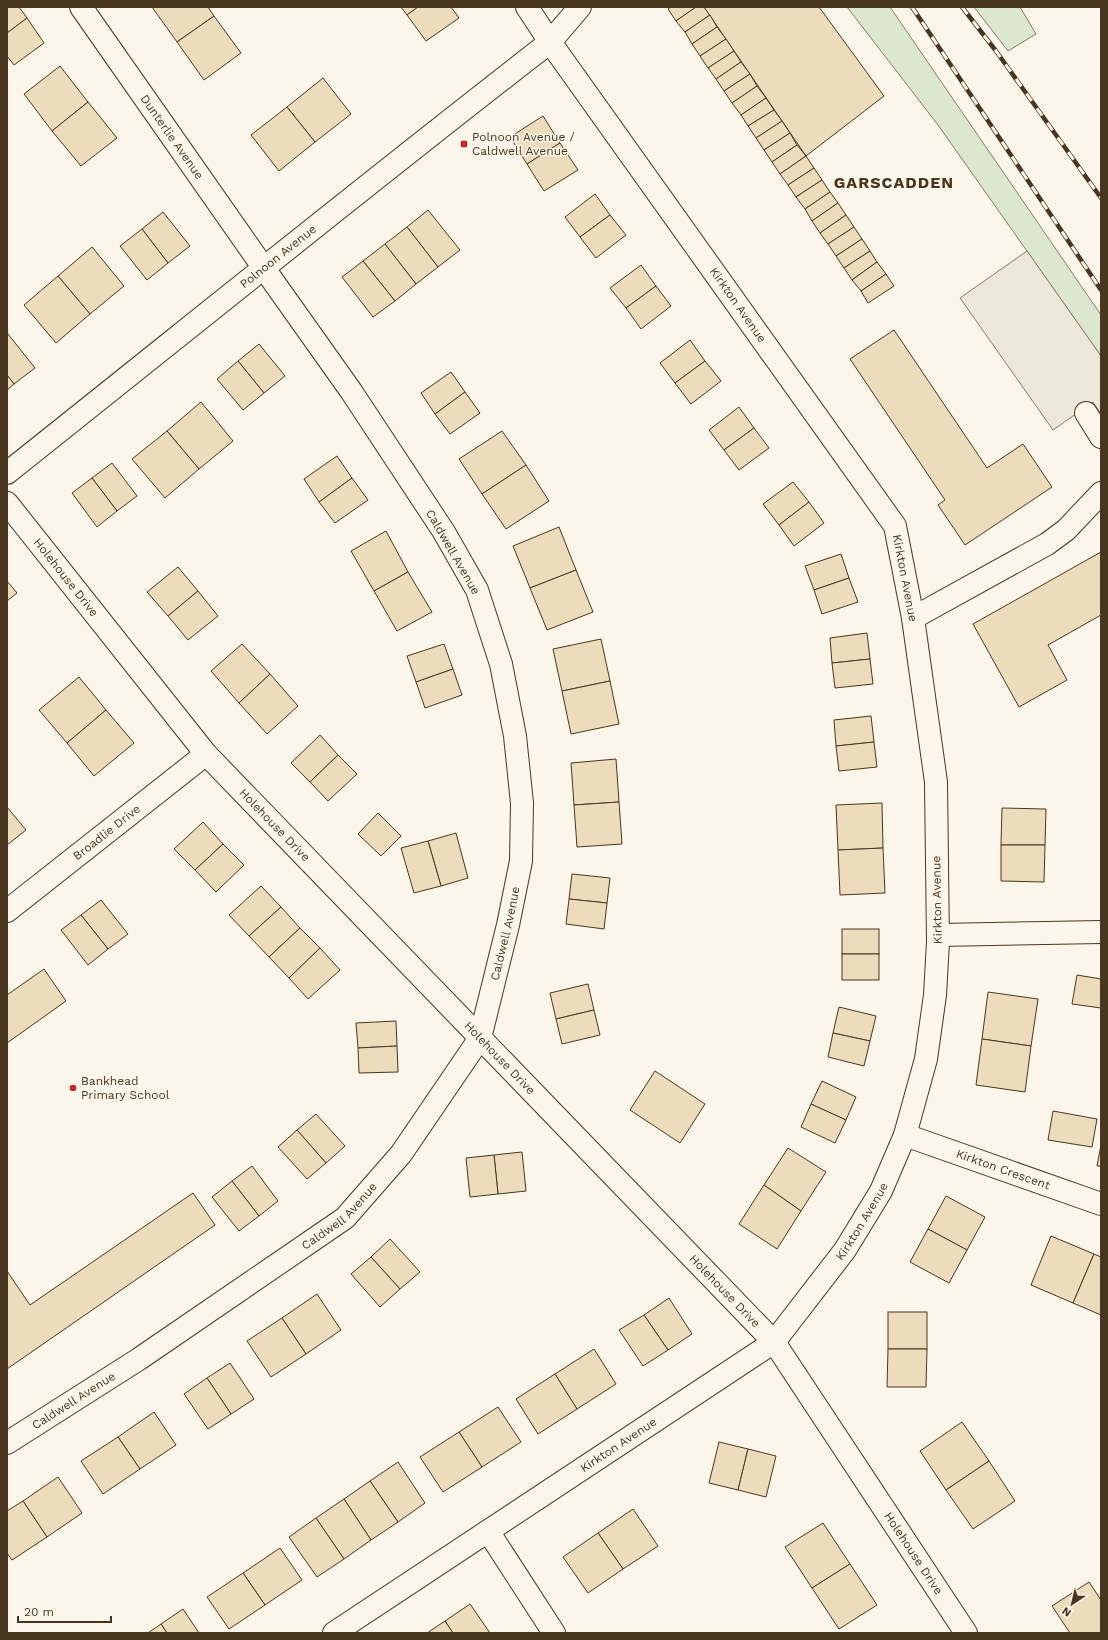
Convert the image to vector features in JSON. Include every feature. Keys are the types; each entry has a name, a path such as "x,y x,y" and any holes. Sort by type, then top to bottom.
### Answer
{"street":[{"name":"Dunterlie Avenue","path":"82,7 263,267"},
{"name":"Kirkton Avenue","path":"334,1633 774,1342 846,1250 881,1191 906,1135 926,1059 935,995 938,935 936,782 913,618 895,526 550,42 527,7"},
{"name":"Polnoon Avenue","path":"7,472 215,308 263,267 550,42 580,7"},
{"name":"Caldwell Avenue","path":"7,1443 139,1359 345,1218 401,1154 480,1038 508,925 521,861 522,803 515,736 501,664 477,590 444,532 351,391 263,267"},
{"path":"1086,413 1101,437"},
{"path":"913,618 1048,544 1066,530 1101,493"},
{"name":"Holehouse Drive","path":"7,503 206,754 774,1342 966,1633"},
{"name":"Broadlie Drive","path":"7,910 206,754"},
{"path":"938,935 1101,932"},
{"name":"Kirkton Crescent","path":"906,1135 1101,1204"},
{"path":"488,1531 554,1633"}],"green space":[{"path":"847,7 890,7 1101,315 1101,356 938,125"},
{"path":"974,7 1020,7 1036,34 1008,51"}],"shaded area":[{"path":"1027,251 1101,356 1101,414 1093,402 1053,430 960,298"}],"building":[{"path":"7,7 19,7 27,18 7,33"},
{"path":"152,7 208,7 214,16 177,42"},
{"path":"401,7 418,7 407,15"},
{"path":"418,7 451,7 459,18 426,41 407,15"},
{"path":"671,7 696,7 676,21 668,9"},
{"path":"696,7 704,7 710,15 685,32 676,21"},
{"path":"704,7 819,7 884,96 806,156"},
{"path":"710,15 717,27 692,44 685,32"},
{"path":"214,16 241,53 204,80 177,42"},
{"path":"27,18 44,43 14,65 7,56 7,33"},
{"path":"717,27 726,39 700,56 692,44"},
{"path":"726,39 734,51 708,68 700,56"},
{"path":"734,51 741,62 716,79 708,68"},
{"path":"741,62 750,74 724,91 716,79"},
{"path":"60,66 88,102 52,131 24,94"},
{"path":"750,74 757,86 732,103 724,91"},
{"path":"323,78 351,114 315,142 287,107"},
{"path":"757,86 766,98 741,115 732,103"},
{"path":"766,98 774,110 748,126 741,115"},
{"path":"88,102 117,138 81,166 52,131"},
{"path":"287,107 315,142 279,171 251,135"},
{"path":"774,110 782,121 756,138 748,126"},
{"path":"543,116 560,143 527,164 510,137"},
{"path":"782,121 790,133 764,150 756,138"},
{"path":"790,133 797,145 772,162 764,150"},
{"path":"560,143 578,170 544,191 527,164"},
{"path":"797,145 806,156 780,174 772,162"},
{"path":"806,156 814,168 788,185 780,174"},
{"path":"814,168 822,180 796,197 788,185"},
{"path":"822,180 830,192 805,209 796,197"},
{"path":"830,192 838,203 812,221 805,209"},
{"path":"595,194 610,215 580,237 565,217"},
{"path":"838,203 846,215 820,233 812,221"},
{"path":"428,210 460,250 438,267 407,227"},
{"path":"163,212 190,246 168,263 142,229"},
{"path":"610,215 626,235 596,258 580,237"},
{"path":"846,215 854,227 828,244 820,233"},
{"path":"407,227 438,267 416,284 385,244"},
{"path":"854,227 862,239 836,256 828,244"},
{"path":"142,229 168,263 147,280 120,246"},
{"path":"862,239 870,251 844,268 836,256"},
{"path":"385,244 416,284 395,301 363,261"},
{"path":"92,247 124,286 90,314 58,276"},
{"path":"870,251 877,262 852,280 844,268"},
{"path":"363,261 395,301 373,317 342,277"},
{"path":"877,262 886,274 861,291 852,280"},
{"path":"641,265 656,286 626,308 610,288"},
{"path":"886,274 894,286 868,303 861,291"},
{"path":"58,276 90,314 56,343 24,305"},
{"path":"656,286 671,306 641,329 626,308"},
{"path":"894,330 987,468 1023,444 1052,487 965,545 938,505 945,500 850,359"},
{"path":"8,334 35,368 14,384 7,375"},
{"path":"690,340 705,361 675,383 660,363"},
{"path":"259,344 285,376 264,393 238,361"},
{"path":"238,361 264,393 243,410 217,379"},
{"path":"705,361 721,381 691,404 675,383"},
{"path":"451,372 465,392 435,414 421,393"},
{"path":"7,375 14,384 7,390"},
{"path":"465,392 480,413 450,434 435,414"},
{"path":"201,402 233,441 199,469 167,431"},
{"path":"739,407 754,428 724,450 709,430"},
{"path":"754,428 769,448 739,470 724,450"},
{"path":"167,431 199,469 165,498 132,459"},
{"path":"502,431 526,465 482,494 459,459"},
{"path":"337,456 352,478 319,502 304,479"},
{"path":"112,463 137,496 117,511 92,478"},
{"path":"526,465 549,501 506,529 482,494"},
{"path":"92,478 117,511 97,527 72,493"},
{"path":"352,478 368,500 335,523 319,502"},
{"path":"793,482 809,502 779,525 763,504"},
{"path":"809,502 824,523 794,546 779,525"},
{"path":"559,527 576,570 530,588 513,546"},
{"path":"386,531 408,572 374,591 351,551"},
{"path":"1101,552 1101,615 1048,645 1067,680 1019,707 973,624"},
{"path":"841,554 849,578 814,590 805,566"},
{"path":"178,567 198,591 168,616 147,592"},
{"path":"576,570 593,612 547,630 530,588"},
{"path":"408,572 432,612 397,631 374,591"},
{"path":"849,578 858,602 822,614 814,590"},
{"path":"7,581 17,593 7,601"},
{"path":"198,591 218,616 188,640 168,616"},
{"path":"867,633 870,659 832,663 830,638"},
{"path":"601,639 610,681 562,691 553,649"},
{"path":"242,644 270,674 239,703 211,671"},
{"path":"444,644 453,669 416,682 407,656"},
{"path":"870,659 873,684 835,688 832,663"},
{"path":"453,669 462,695 425,708 416,682"},
{"path":"270,674 298,706 267,734 239,703"},
{"path":"79,677 106,710 67,743 39,710"},
{"path":"610,681 619,724 571,734 562,691"},
{"path":"106,710 134,743 94,776 67,743"},
{"path":"871,716 874,742 836,746 834,720"},
{"path":"320,735 338,755 310,782 291,763"},
{"path":"874,742 877,767 839,771 836,746"},
{"path":"338,755 357,774 328,801 310,782"},
{"path":"616,759 619,802 574,805 571,763"},
{"path":"619,802 622,844 577,847 574,805"},
{"path":"882,803 883,848 838,850 836,805"},
{"path":"7,807 26,830 7,845"},
{"path":"1002,808 1046,809 1045,845 1001,845"},
{"path":"378,813 401,836 381,856 358,834"},
{"path":"203,822 223,844 195,870 174,849"},
{"path":"456,833 468,878 441,886 428,841"},
{"path":"428,841 441,886 414,893 401,848"},
{"path":"223,844 244,865 216,892 195,870"},
{"path":"1001,845 1045,845 1044,882 1001,881"},
{"path":"883,848 885,893 840,895 838,850"},
{"path":"572,874 610,878 607,903 569,899"},
{"path":"261,886 281,907 249,936 229,915"},
{"path":"569,899 607,903 604,929 566,924"},
{"path":"101,900 128,934 108,949 81,915"},
{"path":"281,907 300,928 269,957 249,936"},
{"path":"81,915 108,949 88,965 61,930"},
{"path":"300,928 320,948 289,978 269,957"},
{"path":"842,929 879,929 879,954 842,954"},
{"path":"320,948 340,970 308,999 289,978"},
{"path":"842,954 879,954 879,980 842,980"},
{"path":"44,969 66,1001 7,1043 7,995"},
{"path":"1077,975 1101,979 1101,1008 1072,1004"},
{"path":"588,984 594,1010 556,1019 550,993"},
{"path":"988,992 1038,999 1031,1046 982,1039"},
{"path":"839,1007 876,1016 870,1041 833,1033"},
{"path":"594,1010 600,1035 562,1044 556,1019"},
{"path":"396,1021 397,1046 358,1048 356,1023"},
{"path":"833,1033 870,1041 864,1066 828,1057"},
{"path":"982,1039 1031,1046 1025,1092 976,1085"},
{"path":"397,1046 398,1072 359,1073 358,1048"},
{"path":"655,1071 705,1104 680,1143 630,1110"},
{"path":"822,1081 856,1097 846,1120 811,1104"},
{"path":"811,1104 846,1120 835,1143 801,1127"},
{"path":"1053,1111 1097,1119 1092,1147 1048,1140"},
{"path":"316,1114 345,1146 326,1163 297,1130"},
{"path":"297,1130 326,1163 307,1179 278,1147"},
{"path":"1101,1145 1101,1166 1097,1166"},
{"path":"788,1148 826,1172 801,1211 764,1185"},
{"path":"522,1152 526,1191 498,1194 494,1155"},
{"path":"494,1155 498,1194 470,1197 466,1158"},
{"path":"252,1166 278,1201 259,1216 232,1181"},
{"path":"232,1181 259,1216 239,1231 212,1197"},
{"path":"764,1185 801,1211 777,1249 739,1224"},
{"path":"193,1193 215,1225 7,1369 7,1271 30,1305"},
{"path":"946,1196 985,1217 967,1250 928,1229"},
{"path":"928,1229 967,1250 949,1283 910,1262"},
{"path":"1051,1236 1094,1254 1073,1303 1031,1285"},
{"path":"390,1239 420,1272 400,1289 371,1257"},
{"path":"1094,1254 1101,1257 1101,1315 1073,1303"},
{"path":"371,1257 400,1289 380,1307 351,1274"},
{"path":"317,1294 341,1330 306,1354 282,1318"},
{"path":"669,1298 692,1334 668,1350 644,1315"},
{"path":"888,1312 927,1312 927,1349 888,1349"},
{"path":"644,1315 668,1350 643,1366 619,1330"},
{"path":"282,1318 306,1354 271,1377 247,1341"},
{"path":"594,1349 616,1384 577,1409 555,1374"},
{"path":"888,1349 927,1349 926,1387 887,1387"},
{"path":"230,1363 254,1399 231,1414 207,1378"},
{"path":"555,1374 577,1409 538,1434 516,1399"},
{"path":"207,1378 231,1414 208,1429 184,1394"},
{"path":"498,1407 521,1442 482,1467 459,1432"},
{"path":"154,1412 176,1445 140,1469 118,1437"},
{"path":"962,1422 989,1461 946,1490 920,1451"},
{"path":"459,1432 482,1467 443,1492 420,1457"},
{"path":"118,1437 140,1469 103,1494 81,1461"},
{"path":"719,1442 748,1449 738,1490 709,1483"},
{"path":"748,1449 776,1456 766,1497 738,1490"},
{"path":"989,1461 1015,1501 973,1529 946,1490"},
{"path":"398,1462 425,1503 398,1522 370,1481"},
{"path":"58,1477 82,1513 47,1537 23,1501"},
{"path":"370,1481 398,1522 371,1540 344,1499"},
{"path":"344,1499 371,1540 344,1559 316,1518"},
{"path":"23,1501 47,1537 12,1560 7,1553 7,1511"},
{"path":"633,1509 658,1546 623,1569 598,1533"},
{"path":"316,1518 344,1559 317,1577 289,1537"},
{"path":"823,1523 850,1564 812,1588 785,1547"},
{"path":"598,1533 623,1569 588,1593 563,1557"},
{"path":"280,1548 302,1580 265,1605 243,1573"},
{"path":"850,1564 877,1605 839,1629 812,1588"},
{"path":"243,1573 265,1605 229,1629 207,1597"},
{"path":"1089,1582 1101,1600 1101,1633 1070,1633 1052,1606"},
{"path":"470,1604 490,1633 453,1633 445,1621"},
{"path":"183,1609 199,1633 167,1633 161,1624"},
{"path":"445,1621 453,1633 427,1633"},
{"path":"161,1624 167,1633 148,1633"}],"railway":[{"path":"912,7 1101,290"},
{"path":"962,7 996,51 1101,198"}],"place":[{"name":"Polnoon Avenue / Caldwell Avenue","path":"464,144"},
{"name":"Bankhead Primary School","path":"73,1088"}],"district":[{"name":"GARSCADDEN","path":"894,182"}]}
